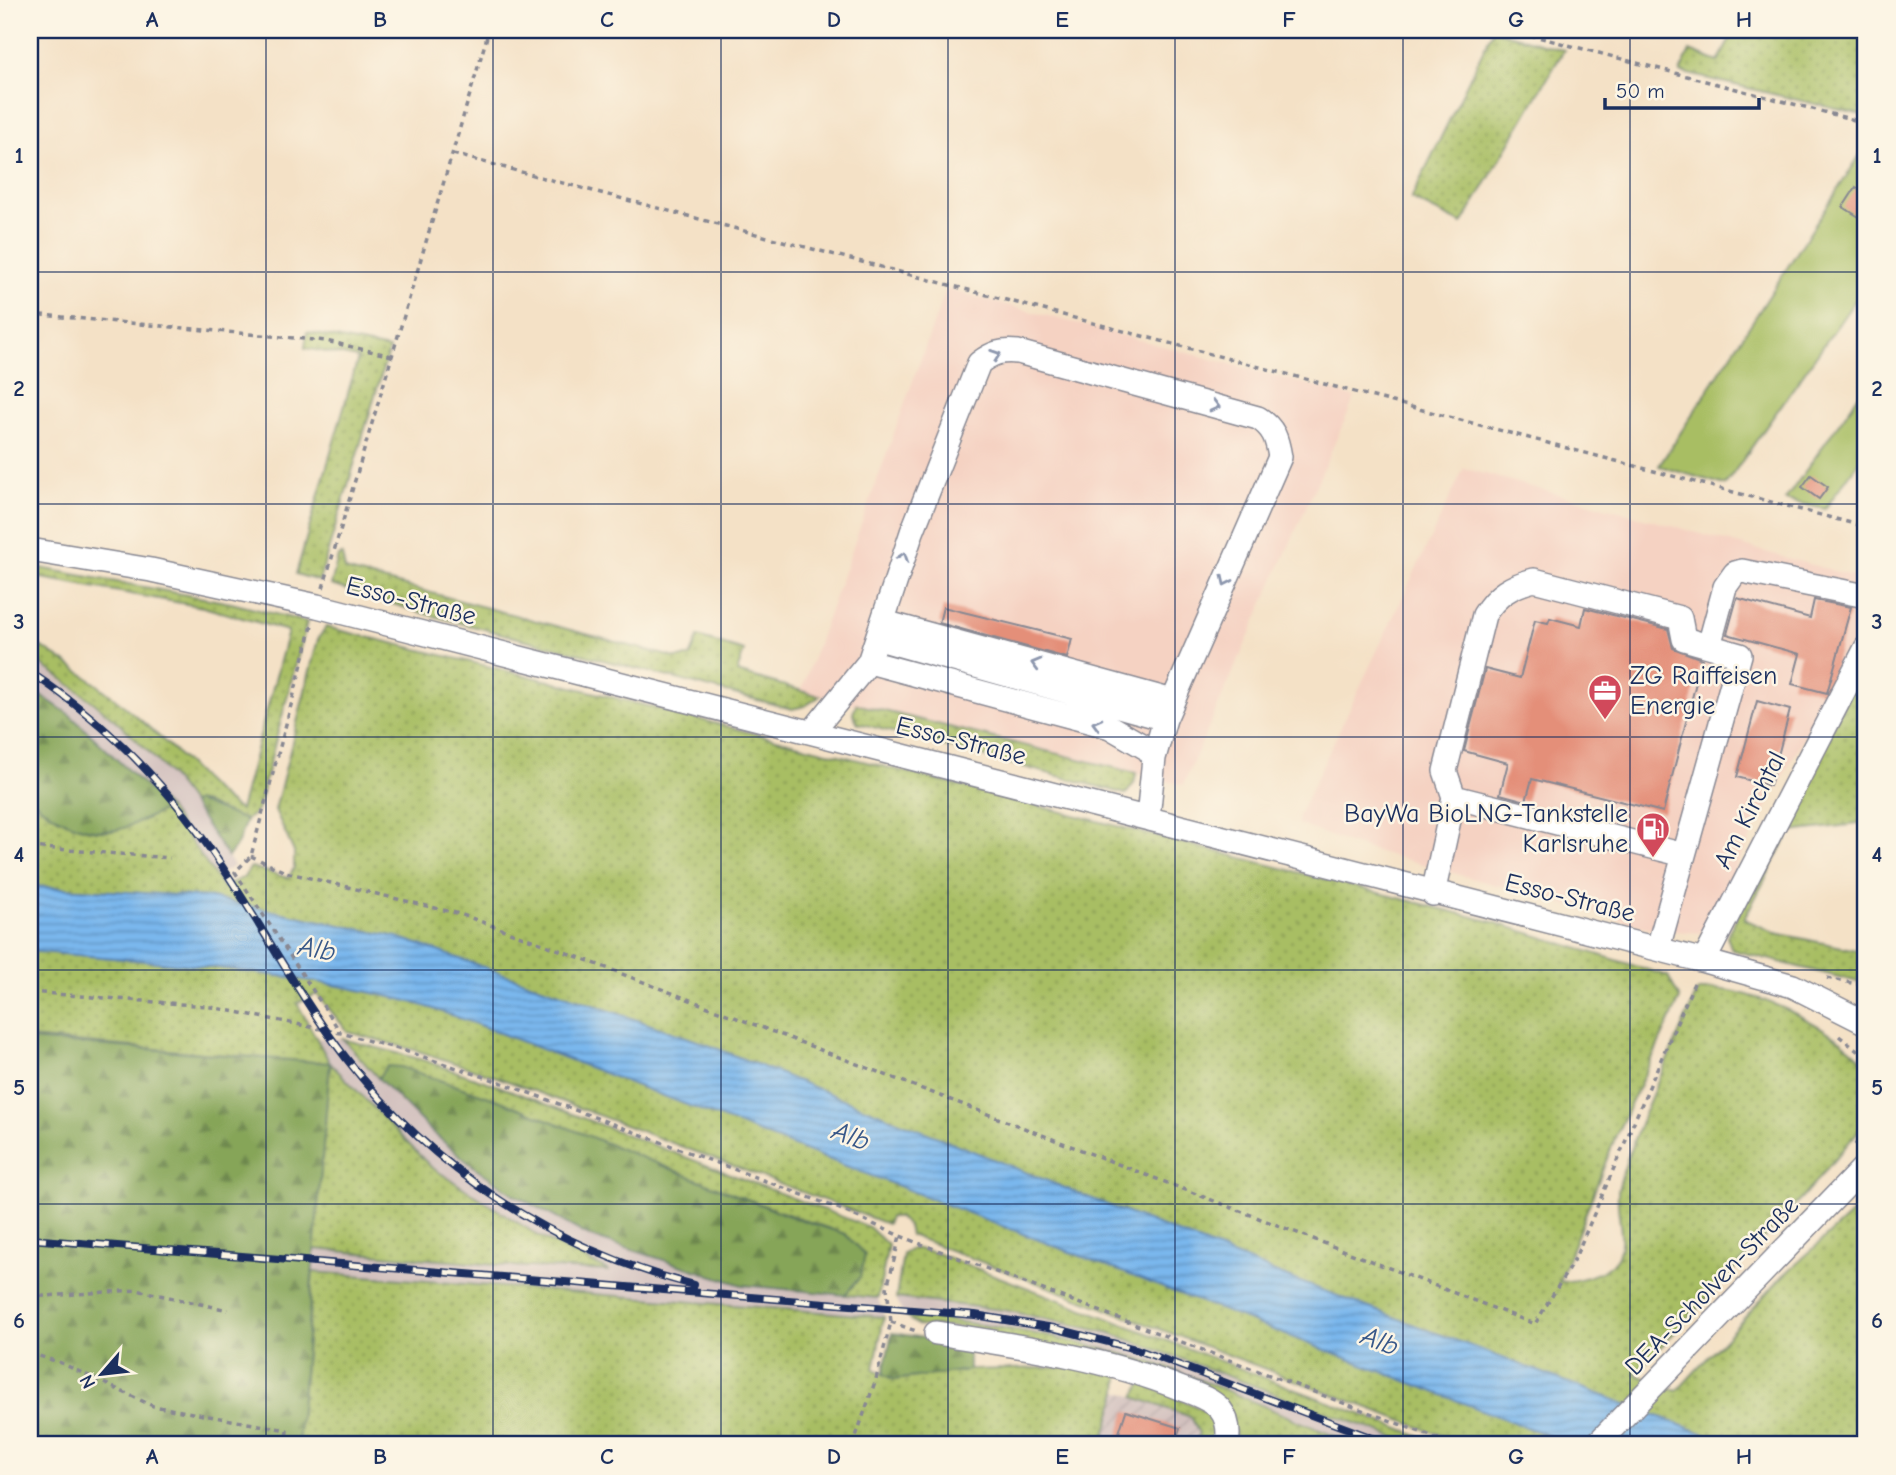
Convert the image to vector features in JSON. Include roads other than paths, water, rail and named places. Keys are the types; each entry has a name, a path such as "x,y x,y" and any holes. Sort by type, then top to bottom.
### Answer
{"street":[{"path":"812,732 869,662 912,532 979,363 991,354 1003,351 1018,352 1258,418 1268,425 1277,438 1280,457 1169,710 1154,758 1148,818"},
{"name":"Esso-Straße","path":"30,550 152,570 317,606 1148,818 1433,894 1658,948 1793,986 1866,1023"},
{"path":"1709,646 1725,587 1735,573 1752,573 1866,596"},
{"path":"1433,894 1454,797 1445,771 1484,615 1495,598 1515,585 1534,580 1680,618 1685,639 1740,655 1658,948"},
{"path":"881,631 1169,710"},
{"name":"Am Kirchtal","path":"1704,961 1866,648"},
{"path":"869,662 1110,727 1147,749 1154,758"},
{"path":"1454,797 1684,855"},
{"name":"DEA-Scholven-Straße","path":"1596,1445 1866,1165"},
{"path":"936,1333 1100,1361 1171,1384 1204,1398 1220,1409 1229,1431 1227,1445"}],"water":[{"name":"Alb","path":"30,886 206,897 397,937 703,1043 1287,1277 1734,1445 1573,1445 413,1002 358,989 265,974 30,951"}],"railway":[{"path":"30,672 73,703 113,737 168,794 207,844 304,998 346,1058 380,1099 418,1136 458,1170 501,1201 546,1228 643,1270 694,1285"},
{"path":"30,1239 975,1315 1054,1328 1136,1349 1391,1445"}],"place":[{"name":"ZG Raiffeisen Energie","path":"1605,721"},
{"name":"BayWa BioLNG-Tankstelle Karlsruhe","path":"1653,859"}]}
